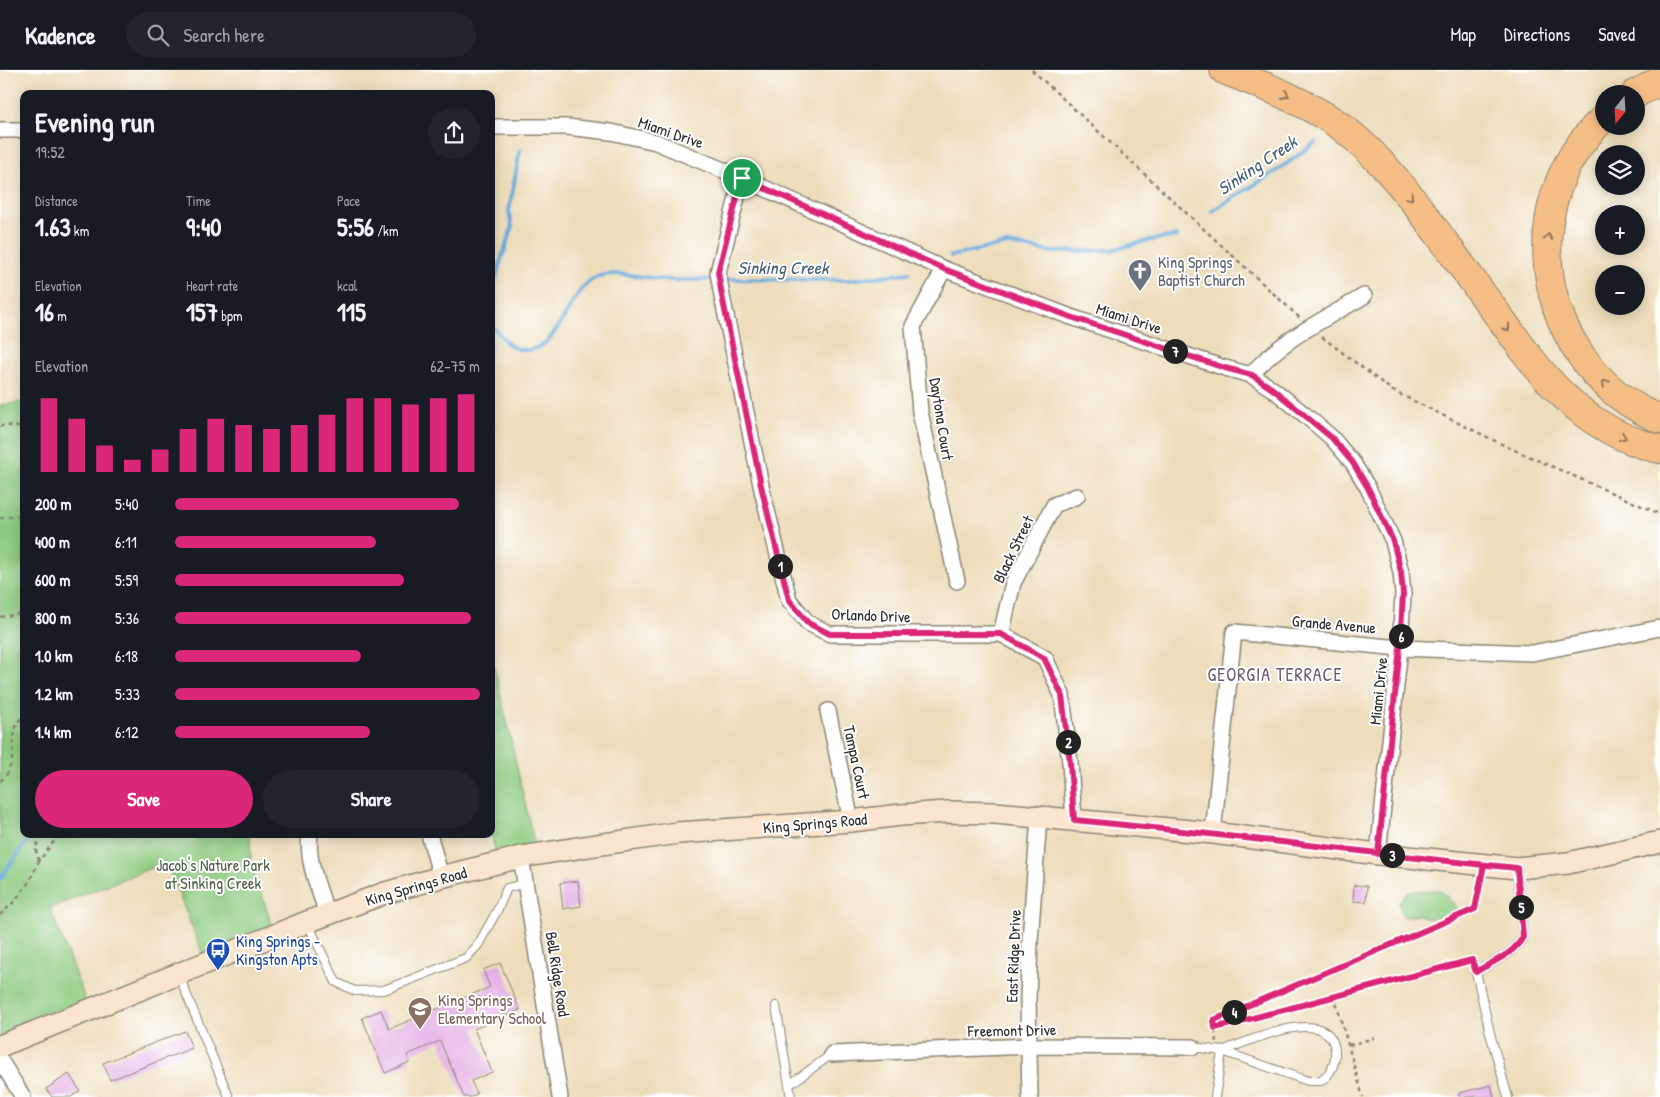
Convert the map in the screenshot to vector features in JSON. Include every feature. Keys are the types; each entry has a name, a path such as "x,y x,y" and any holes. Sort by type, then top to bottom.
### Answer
{"highway":[{"path":"1224,70 1270,88 1320,113 1360,143 1418,206 1534,364 1563,398 1587,418 1605,428 1626,439 1660,449"},
{"path":"1645,89 1660,81"},
{"path":"1595,128 1573,155 1557,190 1547,238 1549,280 1561,320 1580,356 1612,390 1635,406 1660,419"}],"street":[{"name":"Miami Drive","path":"495,127 567,127 611,132 656,142 742,178 944,269 1071,317 1225,368 1252,375 1274,390 1332,438 1353,463 1368,488 1393,541 1401,572 1403,594 1400,648 1378,854"},
{"path":"0,130 20,130"},
{"name":"Orlando Drive","path":"742,178 718,272 762,490 789,600 808,623 830,634 1001,634 1044,658 1062,695 1074,820"},
{"name":"Daytona Court","path":"944,269 913,326 920,412 957,581"},
{"path":"1252,375 1262,362 1275,351 1364,296"},
{"name":"Black Street","path":"1001,634 1013,583 1054,505 1077,496"},
{"name":"Grande Avenue","path":"1213,833 1234,632 1400,648 1532,653 1660,628"},
{"name":"Tampa Court","path":"828,711 851,821"},
{"name":"King Springs Road","path":"0,1046 327,914 385,893 521,857 596,844 678,834 948,812 995,813 1213,833 1378,854 1517,868 1568,863 1660,842"},
{"name":"East Ridge Drive","path":"1030,1097 1028,1000 1030,941 1039,817"},
{"path":"309,838 308,845 310,858 327,914"},
{"path":"430,838 441,877"},
{"name":"Bell Ridge Road","path":"521,857 560,1097"},
{"name":"Freemont Drive","path":"832,1054 1030,1046 1193,1047"},
{"path":"0,1060 23,1097"}],"lane":[{"path":"1508,1097 1491,1037 1476,972 1512,952 1519,945 1523,937 1517,868"},
{"path":"307,922 336,982 355,991 384,990 466,958 478,945 498,909 507,888 526,883"},
{"path":"178,974 229,1097"},
{"path":"776,1006 791,1097"},
{"path":"1193,1047 1219,1051 1308,1081 1321,1081 1331,1071 1335,1057 1335,1049 1331,1037 1319,1028 1302,1026 1260,1036 1219,1051"},
{"path":"1214,1097 1219,1051"},
{"path":"789,1085 832,1054"}],"path":[{"path":"1032,70 1158,188 1394,391 1510,448 1660,514"},
{"path":"0,428 4,426 20,428"},
{"path":"0,518 20,516"},
{"path":"0,617 20,614"},
{"path":"0,781 4,778 9,768 13,755 17,725 20,720"},
{"path":"39,862 35,847 41,838"},
{"path":"0,915 13,903 29,882 39,862 56,838"},
{"path":"1219,1051 1214,1020 1475,909 1484,865"},
{"path":"1215,1028 1472,960 1476,972"},
{"path":"1334,996 1363,1097"},
{"path":"1335,1049 1374,1038"}],"green space":[{"name":"Jacob's Nature Park at Sinking Creek","path":"20,402 20,838 250,838 251,865 276,935 206,962 166,862 50,908 86,1002 0,1037 0,405"},
{"path":"495,670 535,847 496,855 492,838 495,838"},
{"path":"1440,890 1458,908 1455,913 1427,919 1419,915 1404,917 1398,903 1408,891"}],"building":[{"path":"578,881 581,906 563,909 560,883"},
{"path":"1354,885 1367,886 1366,902 1353,901"},
{"name":"King Springs Elementary School","path":"500,963 520,1010 474,1029 492,1072 471,1081 477,1094 471,1097 464,1097 440,1041 407,1055 410,1062 385,1073 362,1018 381,1010 389,1029 490,987 483,970"},
{"path":"185,1031 192,1048 110,1080 103,1063"},
{"path":"69,1074 80,1091 71,1097 52,1097 46,1089"},
{"path":"1491,1085 1494,1097 1460,1097 1459,1093"}],"waterway":[{"name":"Sinking Creek","path":"1212,211 1278,170 1316,142"},
{"path":"495,281 512,228 509,211 520,150"},
{"name":"Sinking Creek","path":"951,256 1007,244 1053,252 1112,250 1150,240 1177,236"},
{"name":"Sinking Creek","path":"722,279 848,280 909,273"},
{"name":"Sinking Creek","path":"495,329 513,347 529,350 542,346 552,336 578,294 588,282 600,276 618,274 664,280 715,279"},
{"name":"Sinking Creek","path":"0,879 29,838"}],"place":[{"name":"King Springs Baptist Church","path":"1140,292"},
{"name":"King Springs - Kingston Apts","path":"218,971"},
{"name":"King Springs Elementary School","path":"420,1030"}],"district":[{"name":"GEORGIA TERRACE","path":"1275,674"}],"route":[{"path":"742,178 718,272 776,552 789,600 808,623 830,634 1001,634 1044,658 1062,695 1074,820 1213,833 1378,854 1484,865 1475,909 1214,1020 1215,1028 1472,960 1476,972 1512,952 1519,945 1523,937 1523,920 1517,868 1378,854 1403,619 1401,572 1393,541 1368,488 1353,463 1332,438 1274,390 1252,375 1225,368 1071,317 944,269 742,178"}]}
